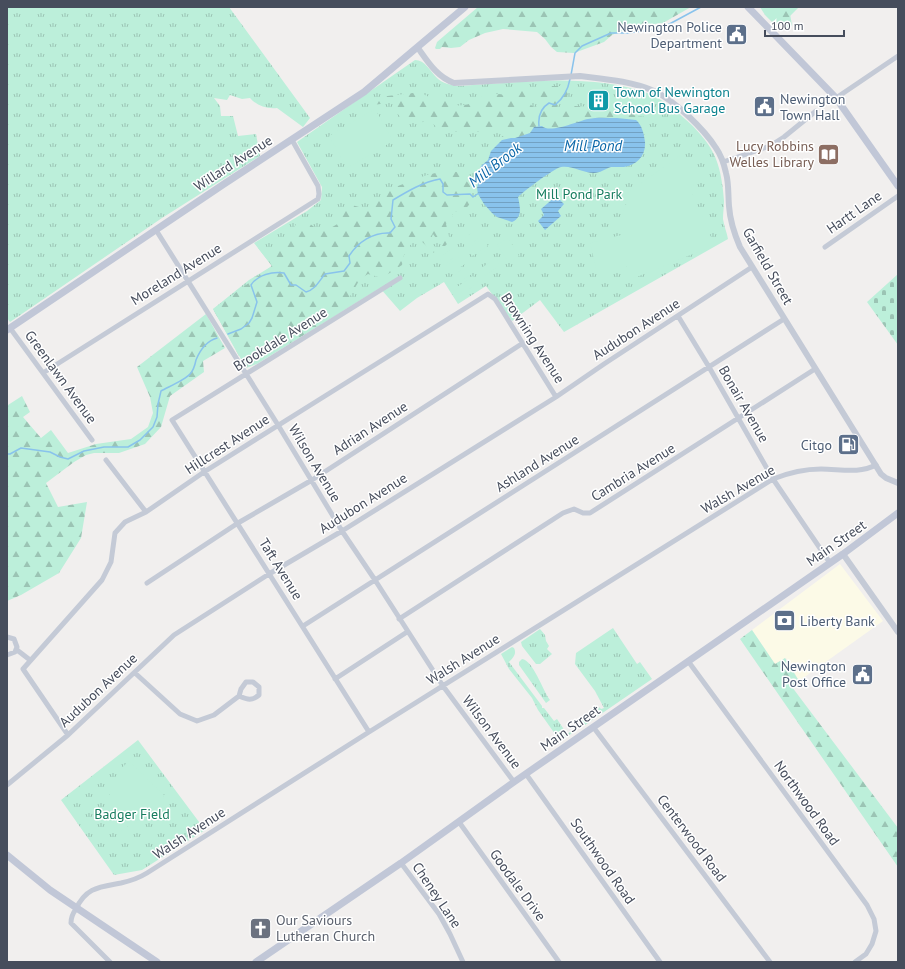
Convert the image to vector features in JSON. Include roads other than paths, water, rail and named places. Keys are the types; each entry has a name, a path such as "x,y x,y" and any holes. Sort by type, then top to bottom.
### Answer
{"main road":[{"name":"Willard Avenue","path":"8,329 364,92 465,7"},
{"path":"748,7 836,98 898,186"},
{"name":"Main Street","path":"256,962 401,863 514,782 843,554 898,513"},
{"path":"7,855 35,879 157,962"}],"street":[{"name":"Garfield Street","path":"418,48 438,74 454,83 580,76 639,85 655,91 665,97 695,123 716,148 723,162 728,182 732,227 740,247 876,466 886,478 898,483"},
{"path":"836,98 898,56"},
{"path":"723,162 774,144 816,111"},
{"name":"Moreland Avenue","path":"43,373 318,199 320,194 318,186 292,140"},
{"name":"Hartt Lane","path":"825,247 898,196"},
{"name":"Wilson Avenue","path":"156,230 312,480 342,531 399,619 443,686 514,782"},
{"name":"Audubon Avenue","path":"7,785 68,735 174,635 269,574 342,531 556,397 752,266"},
{"name":"Brookdale Avenue","path":"172,420 400,278"},
{"name":"Browning Avenue","path":"488,294 494,299 556,397"},
{"name":"Hillcrest Avenue","path":"30,660 102,580 111,562 115,533 125,522 146,512 204,472 467,305 488,294"},
{"name":"Bonair Avenue","path":"678,316 773,479 830,563"},
{"name":"Ashland Avenue","path":"303,626 784,319"},
{"name":"Greenlawn Avenue","path":"8,329 43,373 92,440"},
{"name":"Adrian Avenue","path":"147,583 238,522 312,480 523,343"},
{"name":"Cambria Avenue","path":"399,619 563,514 574,509 583,513 590,513 815,369"},
{"name":"Taft Avenue","path":"172,420 204,472 238,522 269,574 369,732"},
{"path":"106,460 146,512"},
{"name":"Walsh Avenue","path":"76,908 89,892 102,886 131,880 147,874 369,732 773,479 794,473 819,469 862,470 876,466"},
{"path":"843,554 898,632"},
{"path":"335,679 408,632"},
{"path":"7,637 16,641 17,650 30,660 23,669 68,735"},
{"path":"7,655 13,654 17,650"},
{"name":"Northwood Road","path":"688,661 867,905 874,919 876,931 872,944 866,954 855,962"},
{"path":"135,673 180,714 197,721 214,715 239,696"},
{"name":"Centerwood Road","path":"594,728 770,962"},
{"name":"Southwood Road","path":"526,774 660,962"},
{"name":"Goodale Drive","path":"459,822 559,962"},
{"name":"Cheney Lane","path":"401,863 439,914 463,962"},
{"path":"76,908 71,920 72,926 110,962"}],"water":[{"name":"Mill Pond","path":"591,118 636,120 640,124 644,136 645,147 642,156 637,162 629,166 611,167 594,173 569,167 561,167 539,180 518,197 520,211 518,217 512,222 497,217 492,213 478,194 478,174 481,166 488,160 491,151 502,140 515,138 530,133 534,127 542,126 551,129"},
{"path":"557,197 564,204 558,211 561,216 545,230 538,221 544,215 541,209"}],"waterway":[{"name":"Mill Brook","path":"571,75 575,53 582,46 611,33 628,33 662,28 701,7"},
{"name":"Mill Brook","path":"539,126 539,119 542,110 549,103 555,105 561,100 567,90 570,79"},
{"name":"Mill Brook","path":"228,334 241,329 249,323 252,318 257,302 251,285 257,279 270,273 284,273 291,285 296,285 306,292 314,287 325,274 344,271 350,263 349,256 361,242 378,234 390,233 395,227 391,219 393,200 404,193 434,180 440,179 443,184 443,192 447,195 470,194 473,197 479,193"},
{"path":"7,454 21,448 50,452 68,459 84,451 104,447 128,447 140,440 153,427 157,417 161,391 188,376 193,369 202,349 210,341 217,338"}],"place":[{"name":"Newington Police Department","path":"737,35"},
{"name":"Town of Newington School Bus Garage","path":"599,100"},
{"name":"Newington Town Hall","path":"765,107"},
{"name":"Lucy Robbins Welles Library","path":"829,154"},
{"name":"Citgo","path":"848,445"},
{"name":"Liberty Bank","path":"784,621"},
{"name":"Newington Post Office","path":"862,674"},
{"name":"Our Saviours Lutheran Church","path":"260,928"}],"park label":[{"name":"Mill Pond Park","path":"579,194"},
{"name":"Badger Field","path":"132,814"}]}
